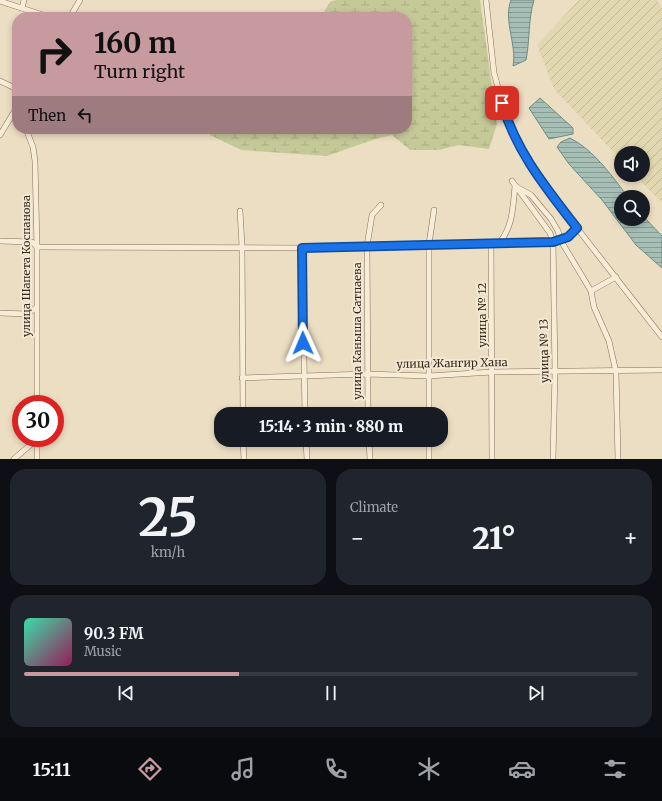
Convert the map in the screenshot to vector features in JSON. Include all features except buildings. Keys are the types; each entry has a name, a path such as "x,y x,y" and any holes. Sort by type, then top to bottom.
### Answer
{"street":[{"path":"22,8 24,0"},
{"path":"73,12 80,0"},
{"path":"486,0 494,73 505,113 516,141 538,178 662,337"},
{"path":"0,2 34,12"},
{"path":"0,81 12,87"},
{"path":"0,135 12,115"},
{"name":"улица Шапета Коспанова","path":"28,134 33,147 35,161 37,247 36,395"},
{"path":"513,184 527,191 538,201 555,225 560,241 591,291 594,307 609,341 616,372 618,459"},
{"path":"513,184 550,232 553,242"},
{"path":"500,242 506,234 510,223 513,184"},
{"name":"улица Каныша Сатпаева","path":"368,407 367,246 372,215 381,205"},
{"path":"429,407 429,244 434,210"},
{"path":"240,211 242,246 243,407"},
{"path":"0,241 32,242 37,247 143,248 242,246 302,248 500,242 553,242 560,241 568,237 577,228"},
{"name":"улица № 13","path":"553,242 553,459"},
{"name":"улица № 12","path":"491,243 492,459"},
{"path":"302,248 305,407"},
{"path":"591,291 616,278"},
{"path":"0,313 26,314 36,308"},
{"name":"улица Жангир Хана","path":"242,378 303,375 367,374 428,376 492,372 616,372 662,370"},
{"path":"14,459 28,447"},
{"path":"37,447 37,459"},
{"path":"243,447 244,459"},
{"path":"306,447 307,459"},
{"path":"369,447 370,459"},
{"path":"429,447 429,459"}],"shaded area":[{"path":"579,0 657,0 662,8 662,203 642,182 650,182 650,146 614,146 614,153 554,89 537,45"}],"green space":[{"path":"336,0 480,0 497,124 489,149 459,145 439,150 410,150 392,135 375,139 327,156 241,150 210,135 412,134 412,12 324,12 330,2"}],"water":[{"path":"511,0 534,0 526,60 513,66 514,58 508,16"},
{"path":"540,98 573,128 573,134 549,139 529,108"},
{"path":"570,138 587,149 609,172 614,179 614,182 617,182 623,190 614,190 614,216 602,200 569,164 557,147 561,142"},
{"path":"650,223 662,236 662,268 636,245 622,226 650,226"}],"route":[{"path":"303,343 302,248 553,242 560,241 568,237 577,228 538,178 516,141 502,103"}]}
